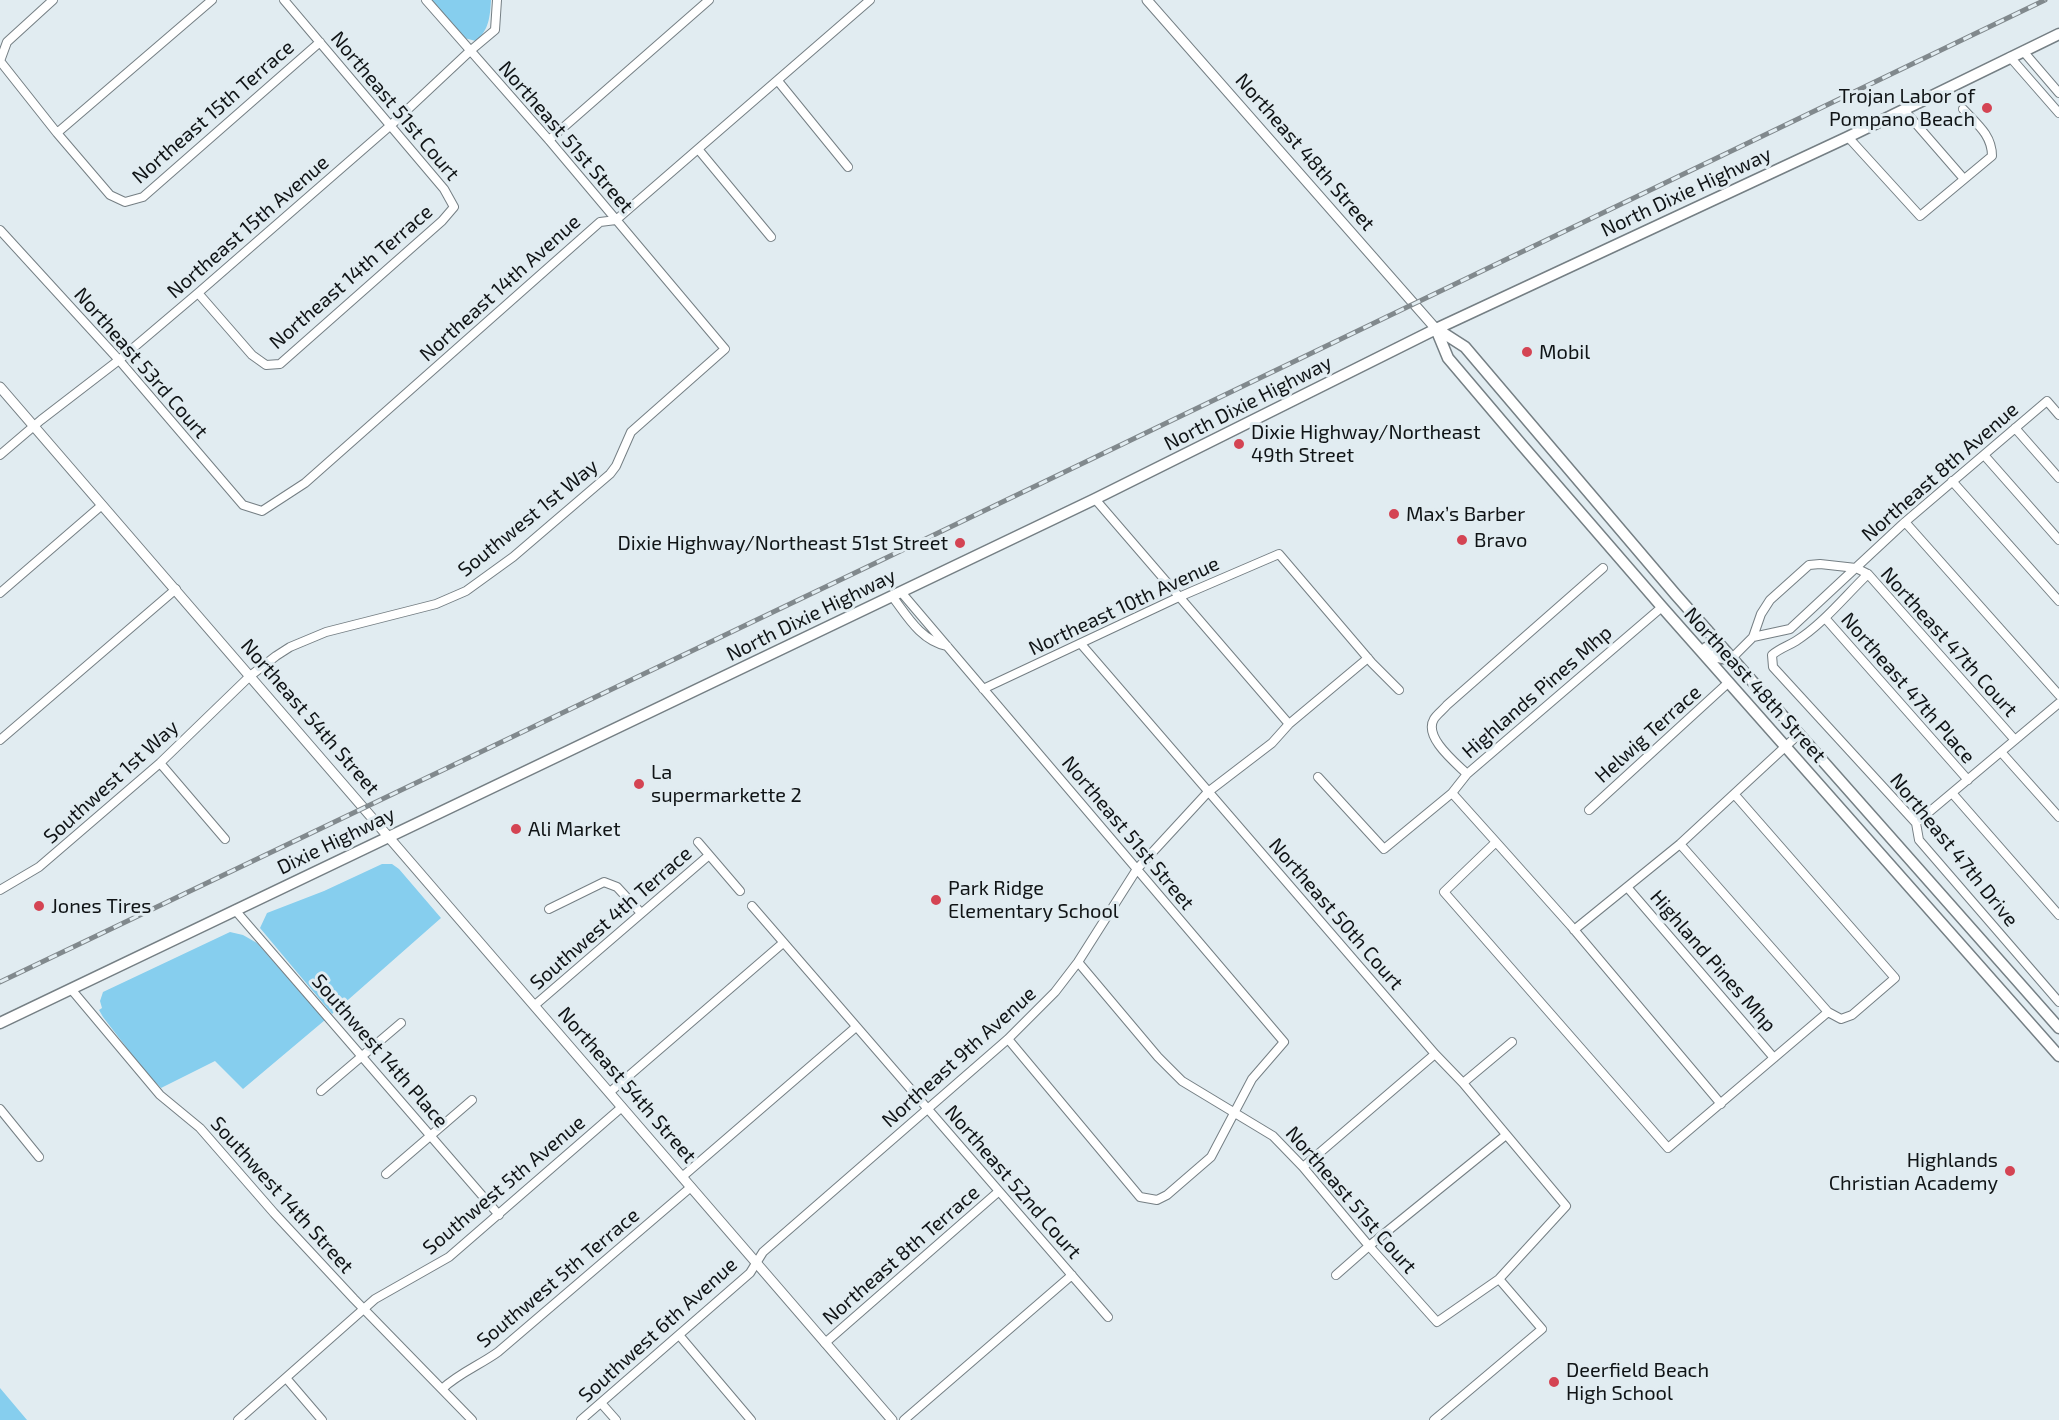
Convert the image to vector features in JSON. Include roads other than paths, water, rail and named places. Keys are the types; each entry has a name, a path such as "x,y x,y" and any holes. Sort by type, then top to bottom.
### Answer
{"main road":[{"name":"North Dixie Highway","path":"453,805 1095,499 1436,328 1848,137 2059,34"},
{"name":"Northeast 48th Street","path":"1436,328 1448,358 1662,607 2059,1056"},
{"name":"Northeast 48th Street","path":"1436,328 1465,347 1661,578 2059,1028"},
{"path":"1646,588 1663,600 1713,656 1721,659 1732,658"},
{"name":"Dixie Highway","path":"0,1023 453,805"}],"street":[{"path":"53,0 7,42 0,61 57,133 212,0"},
{"name":"Northeast 51st Court","path":"284,0 444,189 454,207"},
{"name":"Northeast 51st Street","path":"426,0 549,140 725,349"},
{"name":"Northeast 15th Avenue","path":"0,455 119,360 198,293 391,125 495,30 497,0"},
{"path":"549,140 709,0"},
{"name":"Northeast 14th Avenue","path":"262,512 305,483 600,222 616,220 870,0"},
{"name":"Northeast 48th Street","path":"1147,0 1436,328"},
{"name":"Northeast 15th Terrace","path":"57,133 110,195 125,202 143,197 320,42"},
{"path":"2023,51 2059,93"},
{"path":"2010,57 2059,113"},
{"path":"778,81 848,167"},
{"path":"1848,137 1920,216 1992,156 1992,144 1986,133 1963,109"},
{"path":"1904,110 1964,179"},
{"path":"698,149 771,237"},
{"name":"Northeast 14th Terrace","path":"198,293 252,355 266,364 280,364 442,221 454,207"},
{"name":"Northeast 53rd Court","path":"0,230 119,360 243,505 262,512"},
{"name":"Southwest 1st Way","path":"0,890 39,867 160,763 250,676 290,647 306,639 354,624 436,604 482,581 610,474 632,432 725,349"},
{"name":"Northeast 54th Street","path":"0,387 38,423 102,505 892,1420"},
{"name":"Northeast 8th Avenue","path":"1753,637 1790,629 1905,522 2047,401 2059,415"},
{"path":"2015,428 2059,478"},
{"path":"1984,455 2059,540"},
{"path":"1952,481 2059,601"},
{"path":"1095,499 1289,724"},
{"path":"0,593 102,505"},
{"path":"1905,522 2059,695"},
{"name":"Northeast 10th Avenue","path":"983,689 1179,597 1279,555 1368,658"},
{"name":"Northeast 8th Avenue","path":"1732,658 1753,637 1761,614 1770,600 1809,565 1856,568"},
{"name":"Highlands Pines Mhp","path":"1603,568 1434,719 1431,728 1434,737 1442,749 1467,774 1662,607"},
{"name":"Northeast 47th Court","path":"1856,568 1868,574 2015,740"},
{"name":"Northeast 8th Avenue","path":"1773,667 1772,654 1795,641 1825,618 1868,574"},
{"path":"0,740 176,589"},
{"name":"Northeast 51st Street","path":"896,594 921,633 935,644 947,646 1284,1042 1252,1079 1235,1113"},
{"name":"Northeast 47th Place","path":"1825,618 1968,780"},
{"name":"Northeast 50th Court","path":"1081,644 1435,1054 1463,1083 1566,1206 1499,1279"},
{"path":"1368,658 1399,690"},
{"name":"Northeast 9th Avenue","path":"755,1263 764,1252 1008,1040 1055,992 1078,963 1137,869 1208,792 1272,743 1289,724 1368,658"},
{"name":"Northeast 47th Drive","path":"1773,667 1916,823 1919,840 2059,1002"},
{"name":"Helwig Terrace","path":"1588,810 1729,682"},
{"path":"1916,823 2059,703"},
{"path":"1574,930 1680,844 1799,734"},
{"path":"2001,752 2059,817"},
{"path":"160,763 225,839"},
{"path":"1318,777 1384,849 1452,793 1467,774"},
{"path":"1452,793 1574,930 1721,1104"},
{"name":"Northeast 47th Place","path":"1952,793 2059,915"},
{"path":"1680,844 1828,1012 1841,1019 1852,1015 1895,978 1734,795"},
{"path":"1496,842 1444,892 1668,1148 1828,1012"},
{"path":"698,843 740,891"},
{"name":"Southwest 4th Terrace","path":"535,1005 708,856"},
{"path":"549,909 604,882 617,887 641,913"},
{"name":"Highland Pines Mhp","path":"1627,887 1774,1058"},
{"name":"Northeast 52nd Court","path":"752,906 1108,1317"},
{"name":"Southwest 14th Place","path":"235,910 499,1215"},
{"path":"610,1092 783,943"},
{"name":"Northeast 51st Court","path":"1078,963 1158,1058 1182,1081 1273,1136 1303,1167 1437,1322 1499,1279"},
{"name":"Southwest 14th Street","path":"71,989 160,1095 200,1128 274,1213 472,1420"},
{"path":"321,1091 402,1023"},
{"path":"682,1177 856,1027"},
{"path":"1008,1040 1140,1197 1157,1200 1167,1195 1211,1157 1235,1113"},
{"path":"1463,1083 1512,1042"},
{"path":"1303,1167 1435,1054"},
{"path":"386,1174 472,1100"},
{"name":"Southwest 5th Avenue","path":"238,1420 364,1309 388,1291 419,1276 449,1257 622,1107"},
{"path":"0,1109 39,1157"},
{"path":"1336,1275 1506,1135"},
{"name":"Southwest 5th Terrace","path":"442,1389 453,1379 498,1352 691,1186"},
{"name":"Northeast 8th Terrace","path":"825,1343 998,1192"},
{"name":"Southwest 6th Avenue","path":"581,1420 750,1273 755,1263"},
{"path":"904,1420 1072,1275"},
{"path":"1434,1420 1542,1329 1499,1279"},
{"path":"679,1335 752,1420"},
{"path":"286,1378 322,1420"},
{"path":"601,1403 616,1420"}],"railway":[{"path":"0,982 2045,0"}],"place":[{"name":"Trojan Labor of Pompano Beach","path":"1987,108"},
{"name":"Mobil","path":"1527,352"},
{"name":"Dixie Highway/Northeast 49th Street","path":"1239,444"},
{"name":"Max’s Barber","path":"1394,514"},
{"name":"Bravo","path":"1462,540"},
{"name":"Dixie Highway/Northeast 51st Street","path":"960,543"},
{"name":"La supermarkette 2","path":"639,784"},
{"name":"Ali Market","path":"516,829"},
{"name":"Park Ridge Elementary School","path":"936,900"},
{"name":"Jones Tires","path":"39,906"},
{"name":"Highlands Christian Academy","path":"2010,1171"},
{"name":"Deerfield Beach High School","path":"1554,1382"}]}
